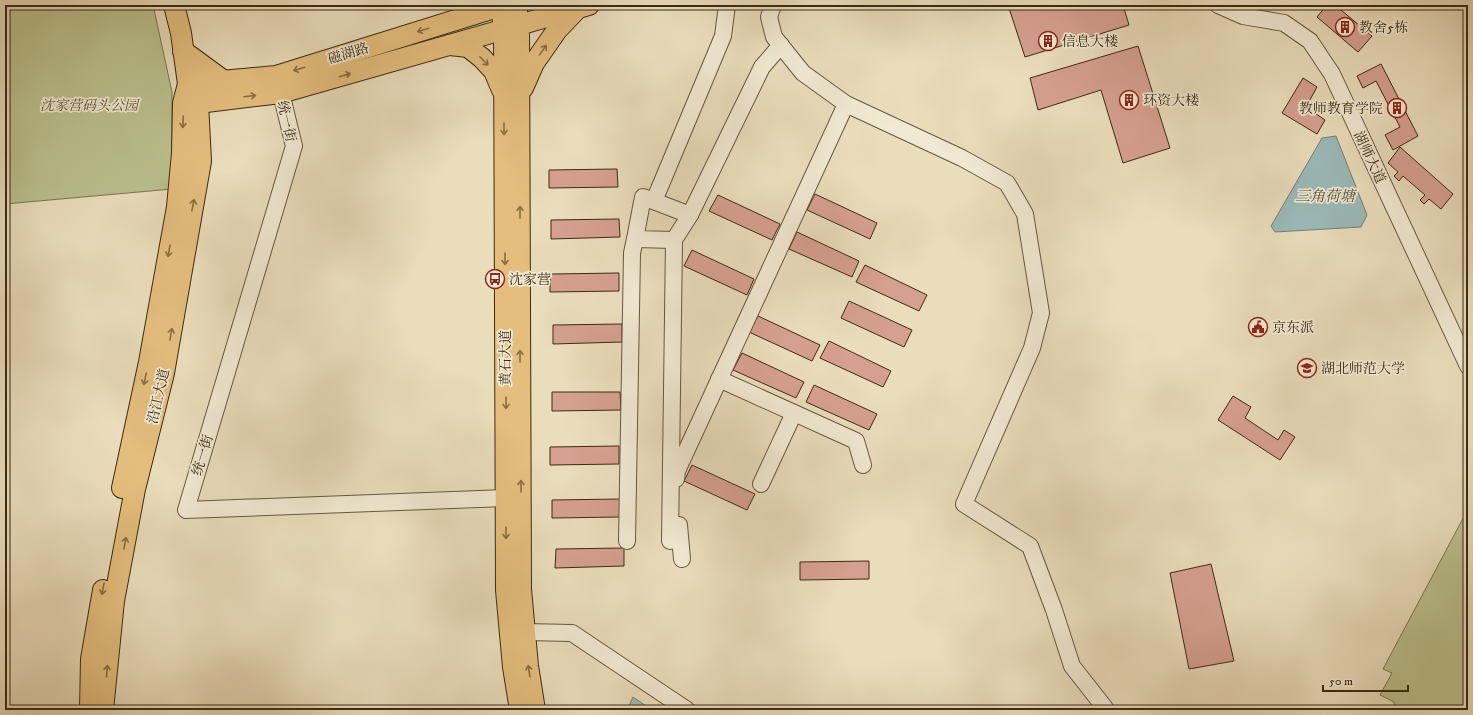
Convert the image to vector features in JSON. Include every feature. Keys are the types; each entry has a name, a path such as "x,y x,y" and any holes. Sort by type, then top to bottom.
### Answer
{"main road":[{"name":"沿江大道","path":"103,710 114,601 135,489 164,373 201,161 198,103 188,84 174,5"},
{"path":"454,20 470,5"},
{"name":"磁湖路","path":"198,103 225,90 276,76 505,5"},
{"name":"黄石大道","path":"505,5 511,28 521,589 518,633 513,667 520,710"},
{"path":"450,45 468,47 482,58 494,71 512,97 556,30 584,7"},
{"name":"磁湖路","path":"188,84 225,90 281,92 584,7"},
{"path":"183,51 225,90 200,132"},
{"name":"沿江大道","path":"90,710 92,659 102,592 149,362 177,207 182,153 184,103 188,84"},
{"name":"黄石大道","path":"512,97 506,590 528,666 535,710"}],"street":[{"path":"654,201 723,36 727,5"},
{"path":"773,5 769,17 774,37 803,73 846,104 962,158 1007,183 1025,214 1041,313 1032,348 964,504 1030,546 1054,610 1072,666 1105,708 1104,710"},
{"name":"湖师大道","path":"1218,5 1243,16 1284,23 1310,41 1332,74 1467,359"},
{"path":"670,541 674,240 690,215 762,67 781,45"},
{"name":"统一街","path":"281,92 294,146 186,510 506,498"},
{"path":"682,559 676,485 677,471 846,104"},
{"path":"627,541 632,254 642,197 690,215"},
{"path":"635,239 674,240"},
{"path":"719,379 856,441 862,465"},
{"path":"761,484 794,413"},
{"path":"518,633 572,633 687,710"}],"green space":[{"name":"沈家营码头公园","path":"5,5 153,5 172,92 172,189 5,204"},
{"path":"1468,509 1468,710 1395,710 1394,702 1380,695 1392,673 1383,669"}],"water":[{"name":"三角荷塘","path":"1336,136 1367,215 1361,227 1275,232 1271,226 1322,138"},
{"path":"633,697 652,710 627,710"}],"building":[{"name":"信息大楼","path":"1008,5 1123,5 1129,25 1025,57"},
{"name":"教舍5栋","path":"1327,5 1335,5 1372,36 1358,52 1317,17"},
{"name":"环资大楼","path":"1138,46 1170,148 1123,163 1101,90 1038,110 1030,78"},
{"name":"教师教育学院","path":"1381,64 1418,136 1393,150 1385,135 1400,127 1376,81 1363,88 1357,76"},
{"path":"1303,78 1317,87 1306,107 1325,120 1317,134 1282,113"},
{"path":"1400,147 1453,194 1441,209 1429,199 1424,204 1420,200 1425,195 1403,176 1399,181 1394,176 1398,172 1388,163"},
{"path":"617,169 618,187 549,188 549,170"},
{"path":"815,194 877,223 870,239 807,210"},
{"path":"718,195 780,224 772,240 709,211"},
{"path":"619,219 620,237 551,239 551,220"},
{"path":"797,232 859,261 852,277 789,249"},
{"path":"692,250 754,279 747,295 684,266"},
{"path":"865,265 927,295 919,311 856,282"},
{"path":"619,273 619,291 550,292 550,274"},
{"path":"849,301 912,330 904,347 841,318"},
{"path":"758,316 820,345 812,361 749,332"},
{"path":"622,324 622,342 553,344 553,325"},
{"path":"829,341 891,371 883,387 820,358"},
{"path":"742,353 804,382 796,398 733,370"},
{"path":"814,385 877,414 869,430 806,402"},
{"path":"552,392 620,392 621,410 552,411"},
{"path":"1233,396 1251,407 1245,418 1278,440 1284,430 1295,437 1280,460 1218,420"},
{"path":"619,446 619,464 550,465 550,447"},
{"path":"692,465 755,494 747,510 684,481"},
{"path":"621,499 621,517 552,518 552,500"},
{"path":"624,548 624,566 555,568 556,549"},
{"path":"869,561 869,579 800,580 800,562"},
{"path":"1211,564 1234,661 1189,669 1170,573"}],"place":[{"name":"教舍5栋","path":"1345,27"},
{"name":"信息大楼","path":"1048,41"},
{"name":"环资大楼","path":"1129,100"},
{"name":"教师教育学院","path":"1397,108"},
{"name":"沈家营","path":"495,279"},
{"name":"京东派","path":"1258,327"},
{"name":"湖北师范大学","path":"1307,368"}]}
